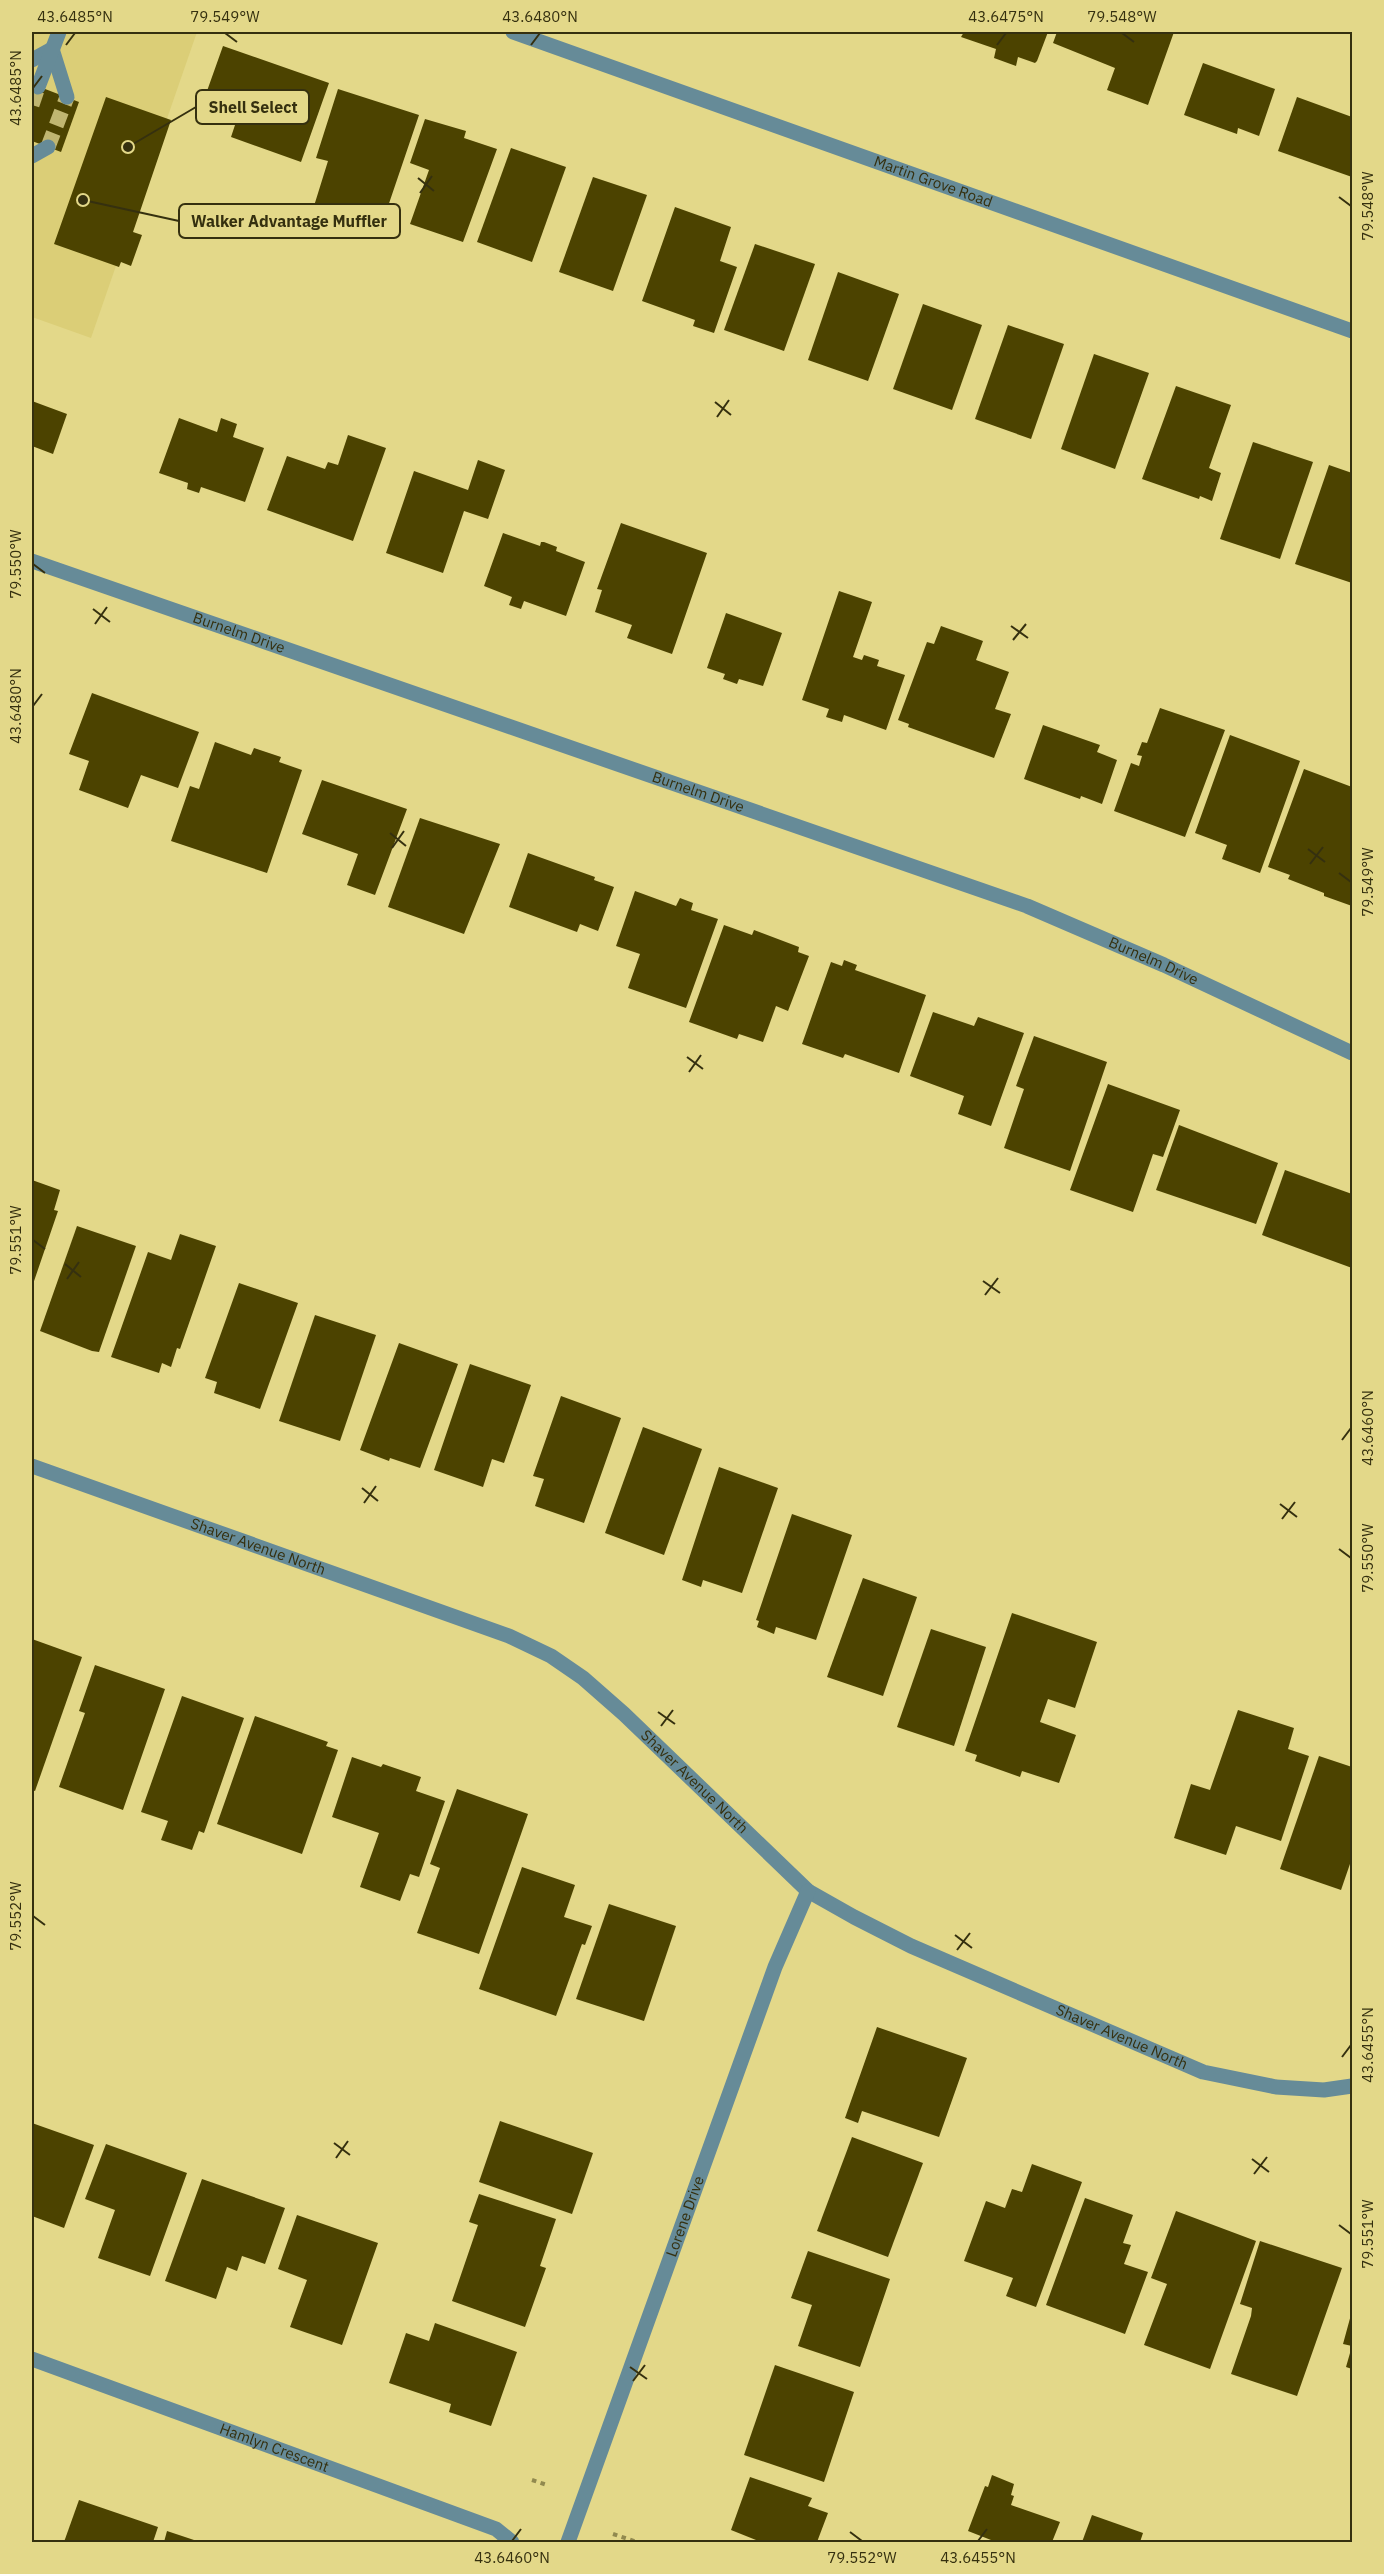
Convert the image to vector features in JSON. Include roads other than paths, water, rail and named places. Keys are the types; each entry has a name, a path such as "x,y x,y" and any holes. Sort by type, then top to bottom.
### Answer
{"street":[{"name":"Martin Grove Road","path":"513,32 1353,331"},
{"path":"32,60 54,37"},
{"path":"38,87 54,37"},
{"path":"54,37 67,97"},
{"path":"32,156 48,147"},
{"name":"Burnelm Drive","path":"32,561 1027,906 1164,965 1353,1053"},
{"name":"Shaver Avenue North","path":"32,1466 509,1636 551,1656 583,1678 624,1714 808,1891 910,1946 1203,2072 1276,2087 1324,2090 1353,2086"},
{"name":"Lorene Drive","path":"568,2542 775,1967 808,1891"},
{"name":"Hamlyn Crescent","path":"32,2359 496,2529 512,2542"}],"tunnel":[{"path":"32,105 38,87"},
{"path":"48,147 67,97"}],"place":[{"name":"Shell Select","path":"128,147"},
{"name":"Walker Advantage Muffler","path":"83,200"}]}
